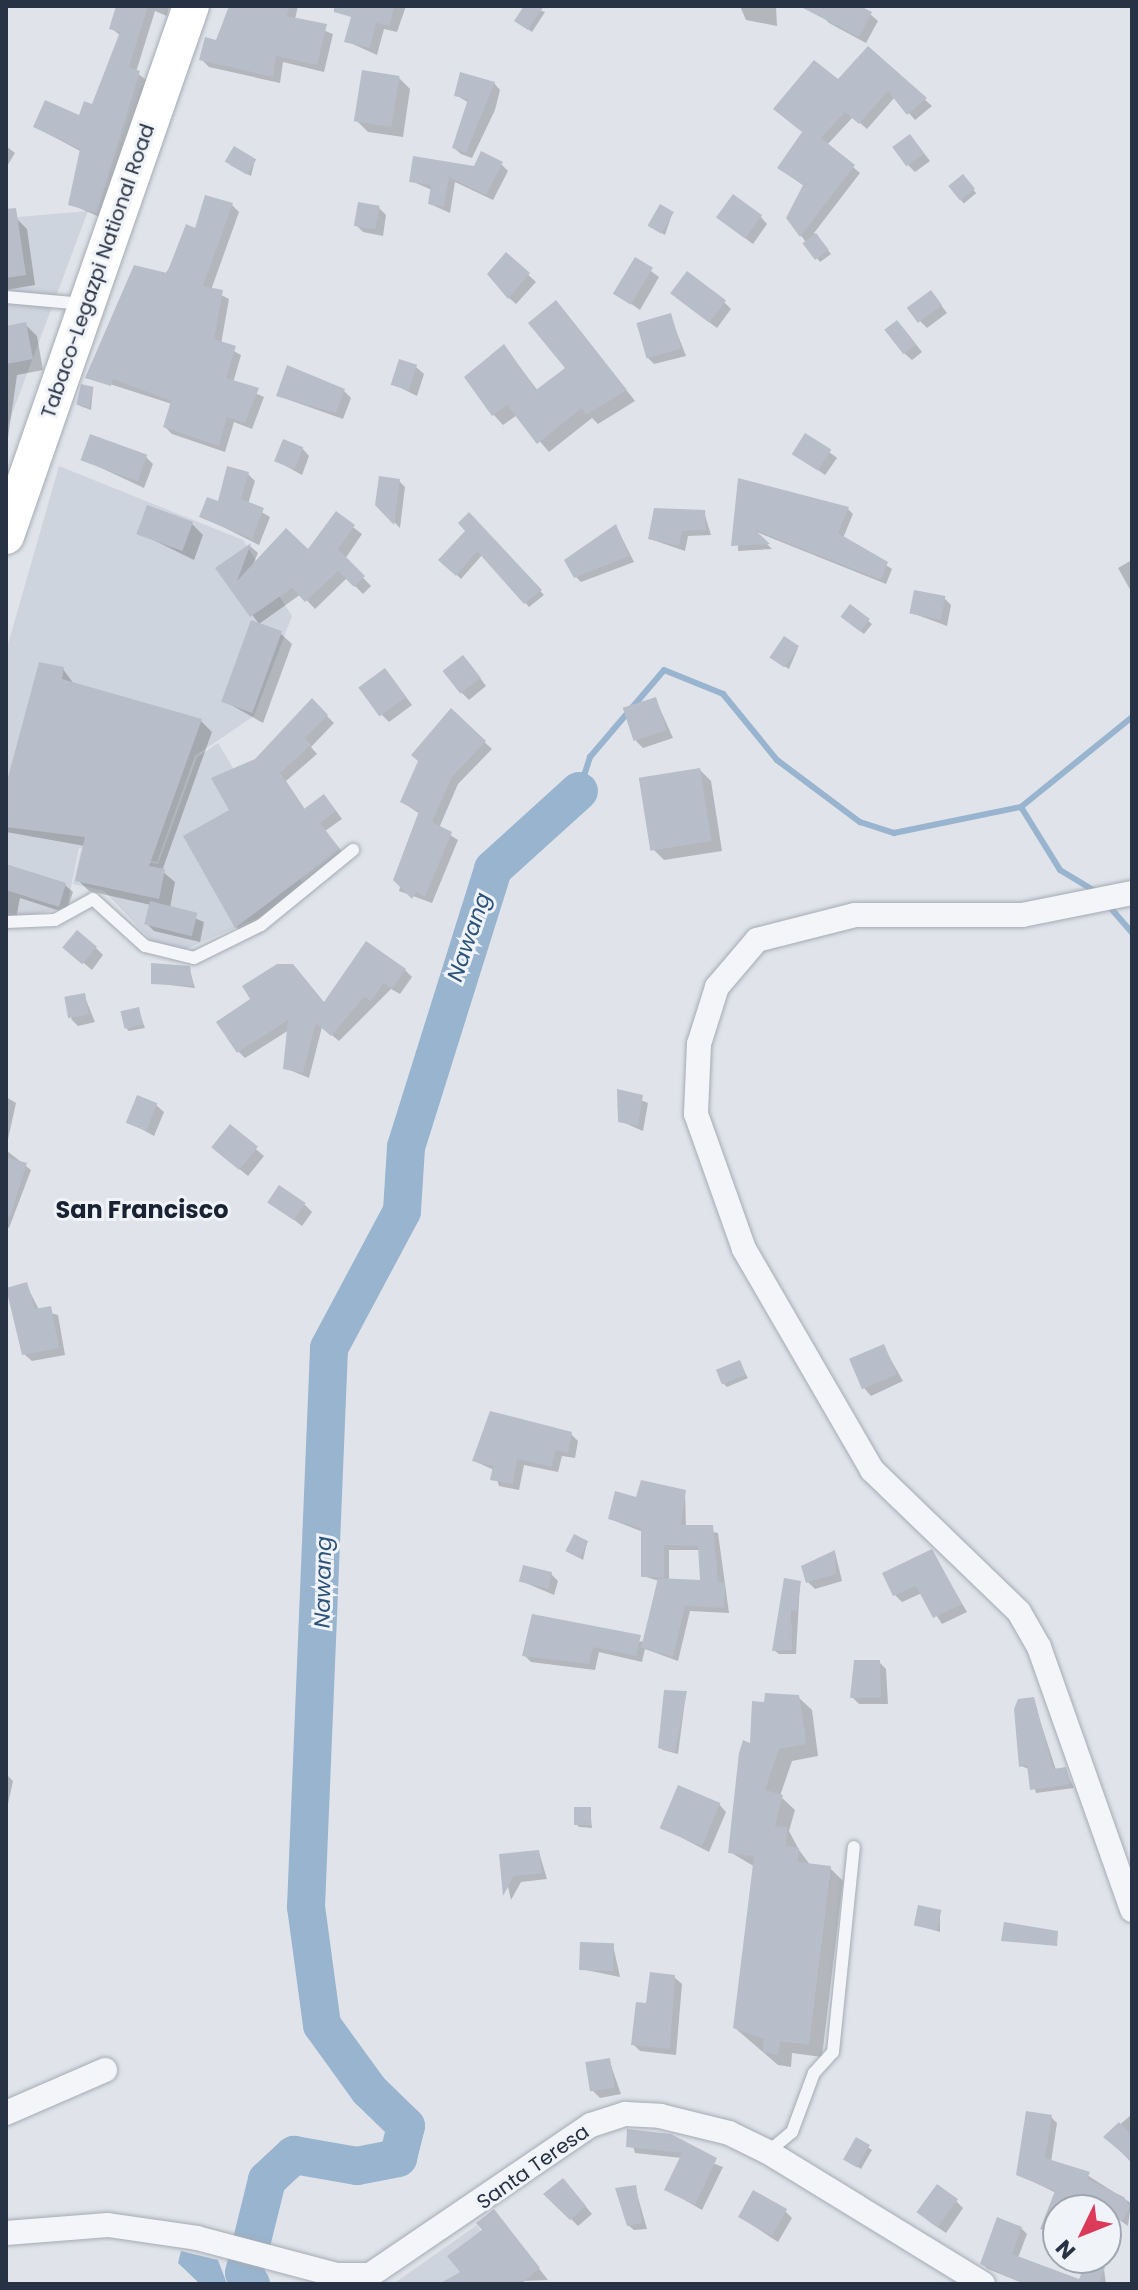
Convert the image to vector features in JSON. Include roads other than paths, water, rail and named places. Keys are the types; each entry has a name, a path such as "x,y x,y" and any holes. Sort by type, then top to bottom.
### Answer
{"main road":[{"name":"Tabaco-Legazpi National Road","path":"6,536 191,6"}],"street":[{"path":"1132,893 1077,909 855,915 757,940 717,987 699,1044 696,1114 744,1249 872,1470 1019,1612 1039,1647 1132,1910"},
{"path":"6,2113 105,2070"},
{"name":"Santa Teresa","path":"6,2233 108,2225 197,2238 337,2275 394,2265 591,2125 625,2114 729,2133 768,2152 983,2284"}],"lane":[{"path":"6,297 87,304"},
{"path":"6,922 55,920 93,899 145,946 194,958 261,925 353,850"},
{"path":"768,2152 792,2132 814,2073 833,2052 854,1847"}],"water":[{"path":"181,2251 218,2260 227,2284 200,2284 178,2263"}],"waterway":[{"path":"579,791 590,757 664,670 723,694 777,760 860,822 894,833 1021,807 1060,870 1098,893"},
{"path":"1021,807 1132,717"},
{"name":"Nawang","path":"251,2284 244,2273 267,2180 294,2155 357,2166 398,2158 406,2126 369,2090 322,2025 306,1907 329,1348 402,1211 406,1147 493,869 579,791"},
{"path":"1108,905 1132,933"}],"district":[{"name":"San Francisco","path":"142,1210"}]}
